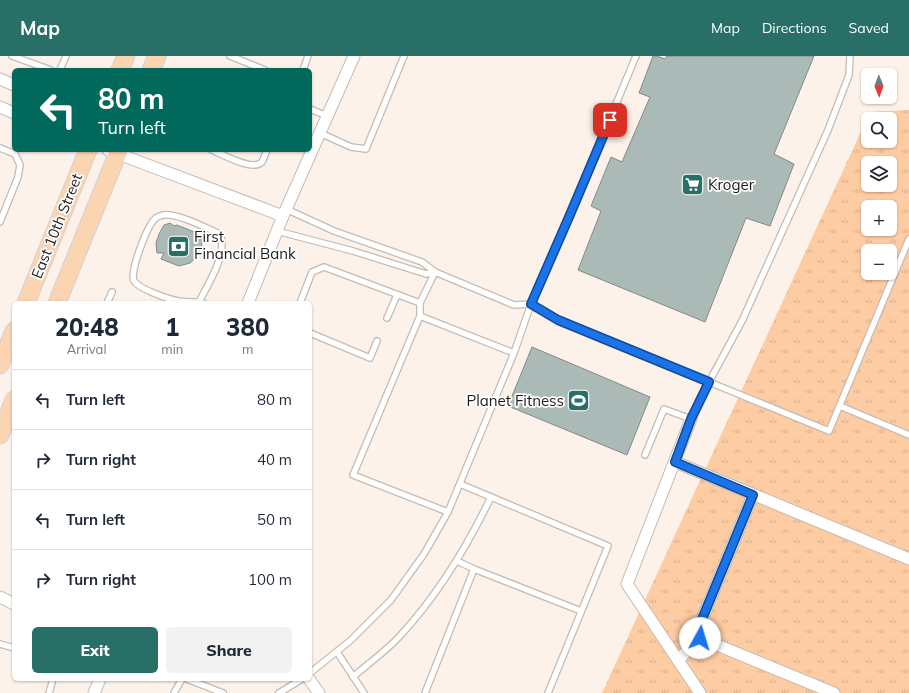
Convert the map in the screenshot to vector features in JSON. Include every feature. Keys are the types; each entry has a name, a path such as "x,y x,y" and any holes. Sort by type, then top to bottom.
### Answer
{"main road":[{"path":"121,68 126,56"},
{"path":"152,68 157,56"},
{"name":"East 10th Street","path":"27,301 87,152"},
{"name":"East 10th Street","path":"58,301 115,152"},
{"path":"0,365 12,336"},
{"path":"0,435 12,405"}],"street":[{"path":"312,151 354,56"},
{"path":"0,78 12,84"},
{"path":"0,107 12,111"},
{"path":"118,152 284,213"},
{"path":"249,301 284,213 311,152"},
{"path":"691,419 627,584 700,693"},
{"path":"675,462 909,559"},
{"path":"700,638 698,629 753,495"},
{"path":"0,597 12,603"},
{"path":"678,660 700,638"},
{"path":"700,638 834,693"},
{"path":"94,693 99,681"},
{"path":"310,681 319,693"}],"lane":[{"path":"12,56 45,68"},
{"path":"61,68 66,56"},
{"path":"230,56 260,68"},
{"path":"304,68 308,56"},
{"path":"320,133 351,147 366,149 404,56"},
{"path":"312,671 351,640 391,600 424,554 448,512 514,353 531,304 636,56"},
{"path":"644,455 664,410 691,419 742,321 828,130 849,75 850,56"},
{"path":"312,110 327,116"},
{"path":"0,148 15,154 20,164 18,177 0,222"},
{"path":"217,152 253,166 262,161 266,152"},
{"path":"284,213 422,262 435,272 514,305 531,304 558,320 829,431 909,239"},
{"path":"176,301 147,290 135,283 132,278 135,264 149,226 155,218 164,215 177,216 220,234 223,241 221,256 201,301"},
{"path":"277,231 353,251 426,274 435,272"},
{"path":"301,301 312,272 324,268 420,303"},
{"path":"435,272 420,303 420,316 353,475 448,512"},
{"path":"108,301 112,292"},
{"path":"387,318 397,295"},
{"path":"420,316 514,353"},
{"path":"312,333 370,358 377,341"},
{"path":"840,406 909,435"},
{"path":"460,484 608,546 548,693"},
{"path":"353,676 399,637 438,590 457,562 491,497"},
{"path":"457,562 581,611"},
{"path":"425,693 474,569"},
{"path":"0,644 12,647"},
{"path":"337,652 364,693"},
{"path":"49,693 52,681"},
{"path":"174,693 181,681"},
{"path":"192,681 223,693"},
{"path":"279,693 299,681"}],"green space":[{"path":"909,110 909,693 602,693 861,132 861,148 897,148 897,112 870,112"}],"building":[{"name":"Kroger","path":"653,56 665,59 667,56 814,56 774,154 794,164 770,226 746,218 705,322 578,270 601,211 591,206 611,157 622,162 650,97 639,93"},
{"name":"First Financial Bank","path":"170,223 174,226 177,225 197,233 203,240 198,256 190,263 179,266 161,259 164,253 157,253 156,243 159,234 164,225"},
{"name":"Planet Fitness","path":"532,347 650,397 627,455 508,406"}],"place":[{"name":"Kroger","path":"693,185"},
{"name":"First Financial Bank","path":"179,246"},
{"name":"Planet Fitness","path":"579,401"}],"route":[{"path":"610,120 542,282 531,304 558,320 709,382 691,419 675,462 753,495 698,629 700,638"}]}
